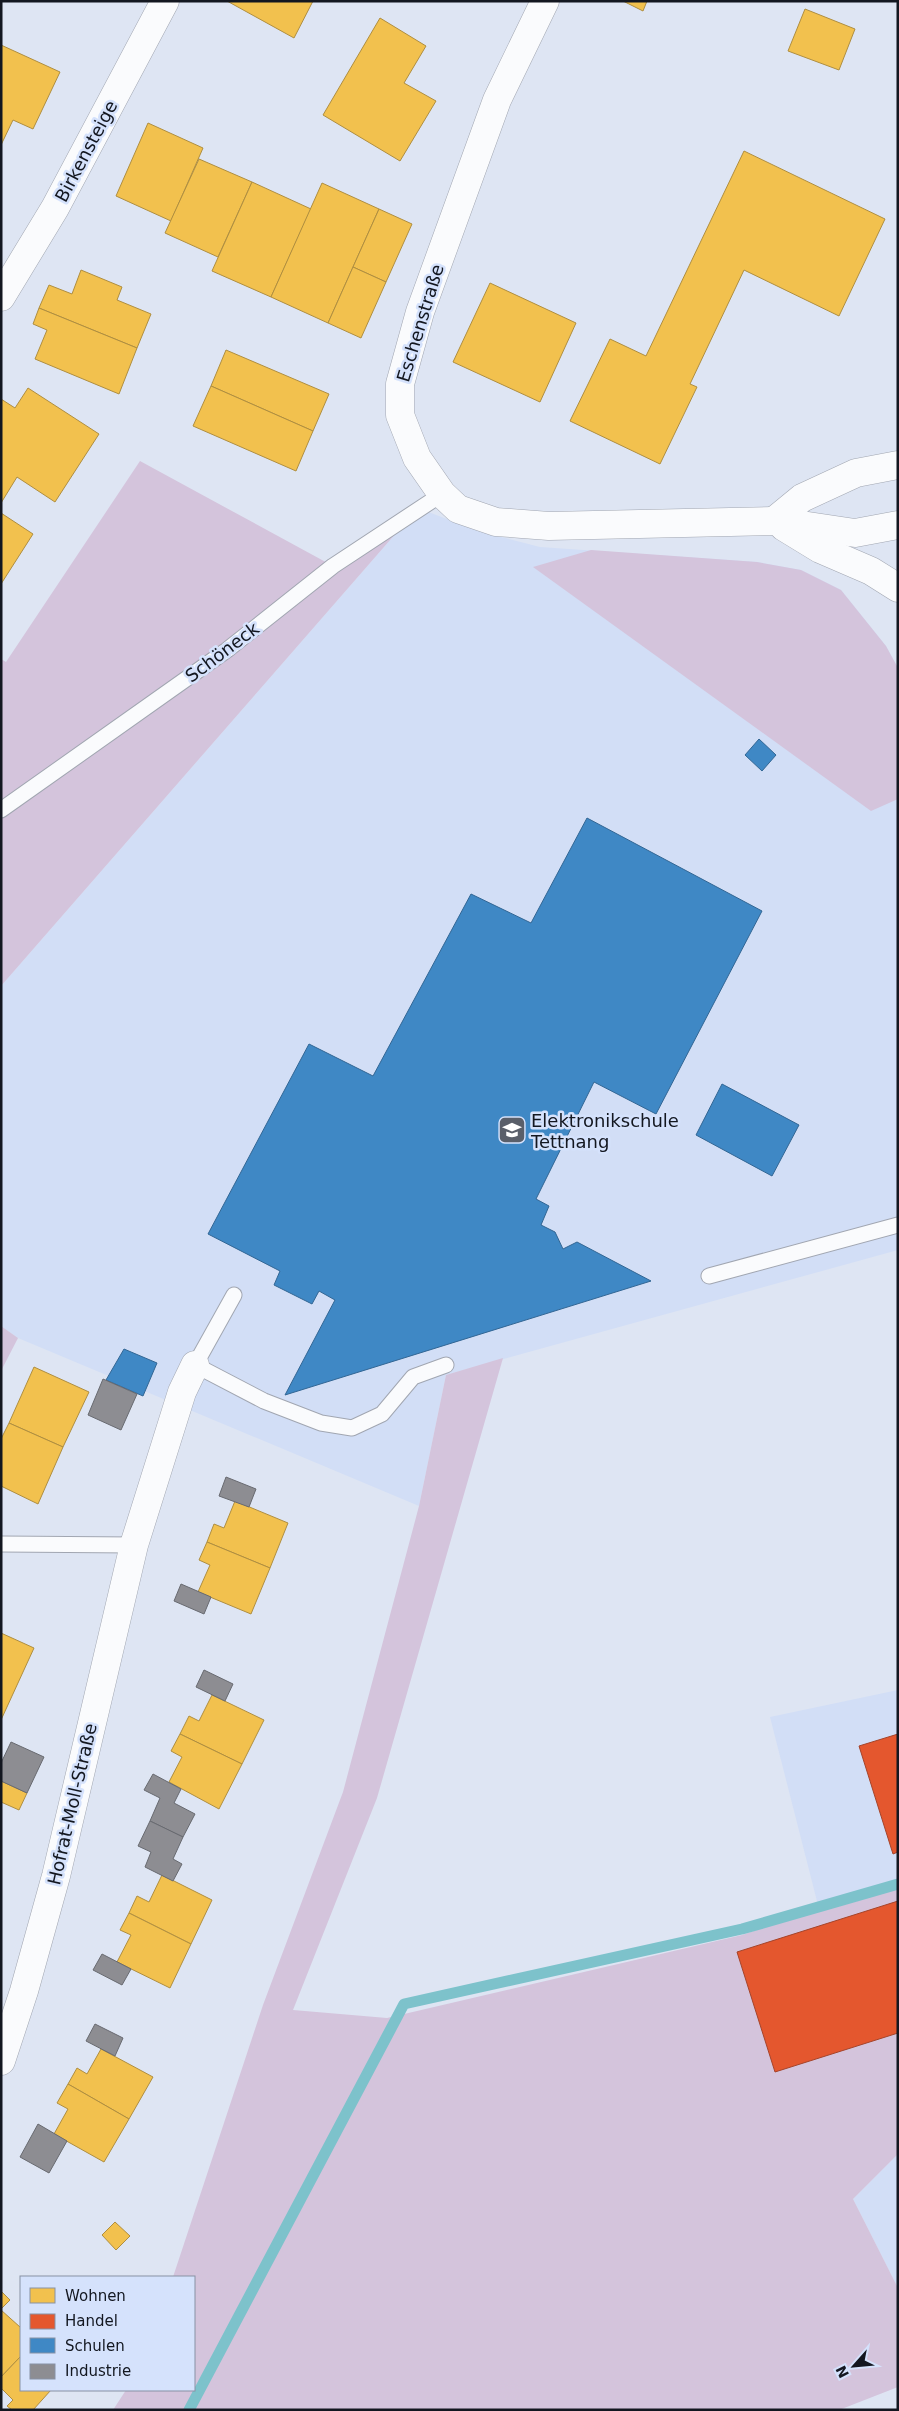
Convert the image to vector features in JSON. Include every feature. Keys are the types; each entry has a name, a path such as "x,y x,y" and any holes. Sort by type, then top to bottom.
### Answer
{"street":[{"name":"Birkensteige","path":"1,297 55,208 165,1"},
{"name":"Eschenstraße","path":"545,1 497,100 420,312 400,384 400,415 417,458 442,494 458,509 496,522 549,526 774,521 855,533 898,525"},
{"path":"898,466 856,473 802,498 774,521 820,549 871,571 898,588"},
{"name":"Hofrat-Moll-Straße","path":"1,2061 24,1990 56,1876 134,1545 182,1392 195,1365"}],"lane":[{"name":"Schöneck","path":"1,810 227,650 334,566 442,494"},
{"path":"709,1276 898,1225"},
{"path":"234,1295 195,1365 264,1401 321,1424 352,1428 382,1414 413,1377 446,1364"},
{"path":"1,1544 134,1545"}],"shaded area":[{"path":"140,461 333,566 418,508 1,986 1,659 6,662"},
{"path":"418,508 478,531 540,547 757,562 801,570 841,590 886,646 898,668 898,1250 446,1375 419,1506 18,1338 1,1326 1,986"},
{"path":"591,550 757,562 801,570 841,590 886,646 898,668 898,799 871,811 533,567"},
{"path":"1,1326 18,1338 1,1371"},
{"path":"503,1358 377,1798 293,2010 387,2018 742,1935 898,1882 898,2154 853,2199 898,2288 898,2387 839,2410 113,2410 125,2391 195,2391 195,2276 173,2276 263,2005 343,1792 419,1506 446,1375"},
{"path":"898,1690 898,1882 819,1909 770,1717"},
{"path":"898,2154 898,2288 853,2199"}],"building: Wohnen":[{"path":"227,1 313,1 294,38"},
{"path":"623,1 647,1 643,11"},
{"path":"805,9 855,29 839,70 788,51"},
{"path":"380,18 426,46 404,83 436,101 400,161 323,115"},
{"path":"1,45 60,72 33,129 13,120 1,145"},
{"path":"148,123 203,148 171,221 116,196"},
{"path":"744,151 885,219 839,316 744,270 690,384 697,387 660,464 570,421 610,339 646,356"},
{"path":"199,159 252,182 218,257 165,233"},
{"path":"252,182 311,209 271,297 212,271"},
{"path":"322,183 379,209 328,323 271,297"},
{"path":"379,209 412,224 386,282 353,267"},
{"path":"353,267 386,282 361,338 328,323"},
{"path":"81,270 122,287 117,300 151,314 137,348 39,308 49,285 72,294"},
{"path":"490,283 576,323 540,402 453,362"},
{"path":"39,308 137,348 119,394 35,359 47,330 33,324"},
{"path":"226,350 329,394 313,431 211,386"},
{"path":"211,386 313,431 296,471 193,426"},
{"path":"28,388 99,434 55,502 17,477 1,503 1,399 15,408"},
{"path":"1,513 33,534 1,584"},
{"path":"34,1367 89,1392 63,1447 9,1423"},
{"path":"9,1423 63,1447 38,1504 1,1486 1,1439"},
{"path":"235,1501 288,1523 270,1568 207,1542 214,1524 224,1528"},
{"path":"207,1542 270,1568 251,1614 198,1592 210,1565 199,1560"},
{"path":"1,1633 34,1648 1,1720"},
{"path":"212,1695 264,1720 242,1764 180,1734 189,1716 199,1721"},
{"path":"180,1734 242,1764 219,1809 169,1782 182,1757 171,1751"},
{"path":"1,1781 27,1793 19,1810 1,1802"},
{"path":"162,1875 212,1900 191,1944 129,1913 137,1896 149,1902"},
{"path":"129,1913 191,1944 170,1988 117,1962 131,1935 120,1930"},
{"path":"101,2049 153,2077 129,2119 68,2084 77,2068 87,2074"},
{"path":"68,2084 129,2119 104,2162 54,2134 68,2109 57,2103"},
{"path":"115,2222 130,2236 116,2250 102,2235"},
{"path":"1,2291 10,2300 1,2309"},
{"path":"1,2310 20,2327 20,2357 1,2377"},
{"path":"20,2357 20,2391 50,2391 33,2410 12,2410 7,2406 13,2400 1,2388 1,2377"}],"building: Handel":[{"path":"898,1734 898,1852 893,1854 859,1746"},
{"path":"898,1901 898,2033 775,2072 737,1952"}],"building: Schulen":[{"path":"759,739 776,755 762,771 745,755"},
{"path":"587,818 762,911 656,1114 594,1082 536,1199 549,1206 541,1225 555,1232 563,1249 577,1242 651,1281 285,1395 335,1300 319,1291 312,1304 274,1285 280,1271 208,1234 309,1044 373,1076 471,894 531,923"},
{"path":"722,1084 799,1125 772,1176 696,1135"},
{"path":"124,1349 157,1363 143,1396 106,1380"}],"building: Industrie":[{"path":"103,1379 137,1394 121,1430 88,1415"},
{"path":"226,1477 256,1489 249,1507 219,1496"},
{"path":"181,1584 211,1597 204,1614 174,1601"},
{"path":"204,1670 233,1684 225,1701 196,1687"},
{"path":"11,1742 44,1757 27,1793 1,1781 1,1763"},
{"path":"153,1774 181,1789 174,1803 195,1814 183,1837 150,1821 160,1798 144,1790"},
{"path":"150,1821 183,1837 173,1859 182,1864 173,1881 145,1867 151,1852 138,1846"},
{"path":"102,1954 131,1969 122,1985 93,1970"},
{"path":"95,2024 123,2038 115,2056 86,2041"},
{"path":"38,2124 67,2141 49,2173 20,2157"}],"waterway":[{"path":"189,2410 404,2004 742,1929 898,1884"}],"place":[{"name":"Elektronikschule Tettnang","path":"512,1130"}]}
